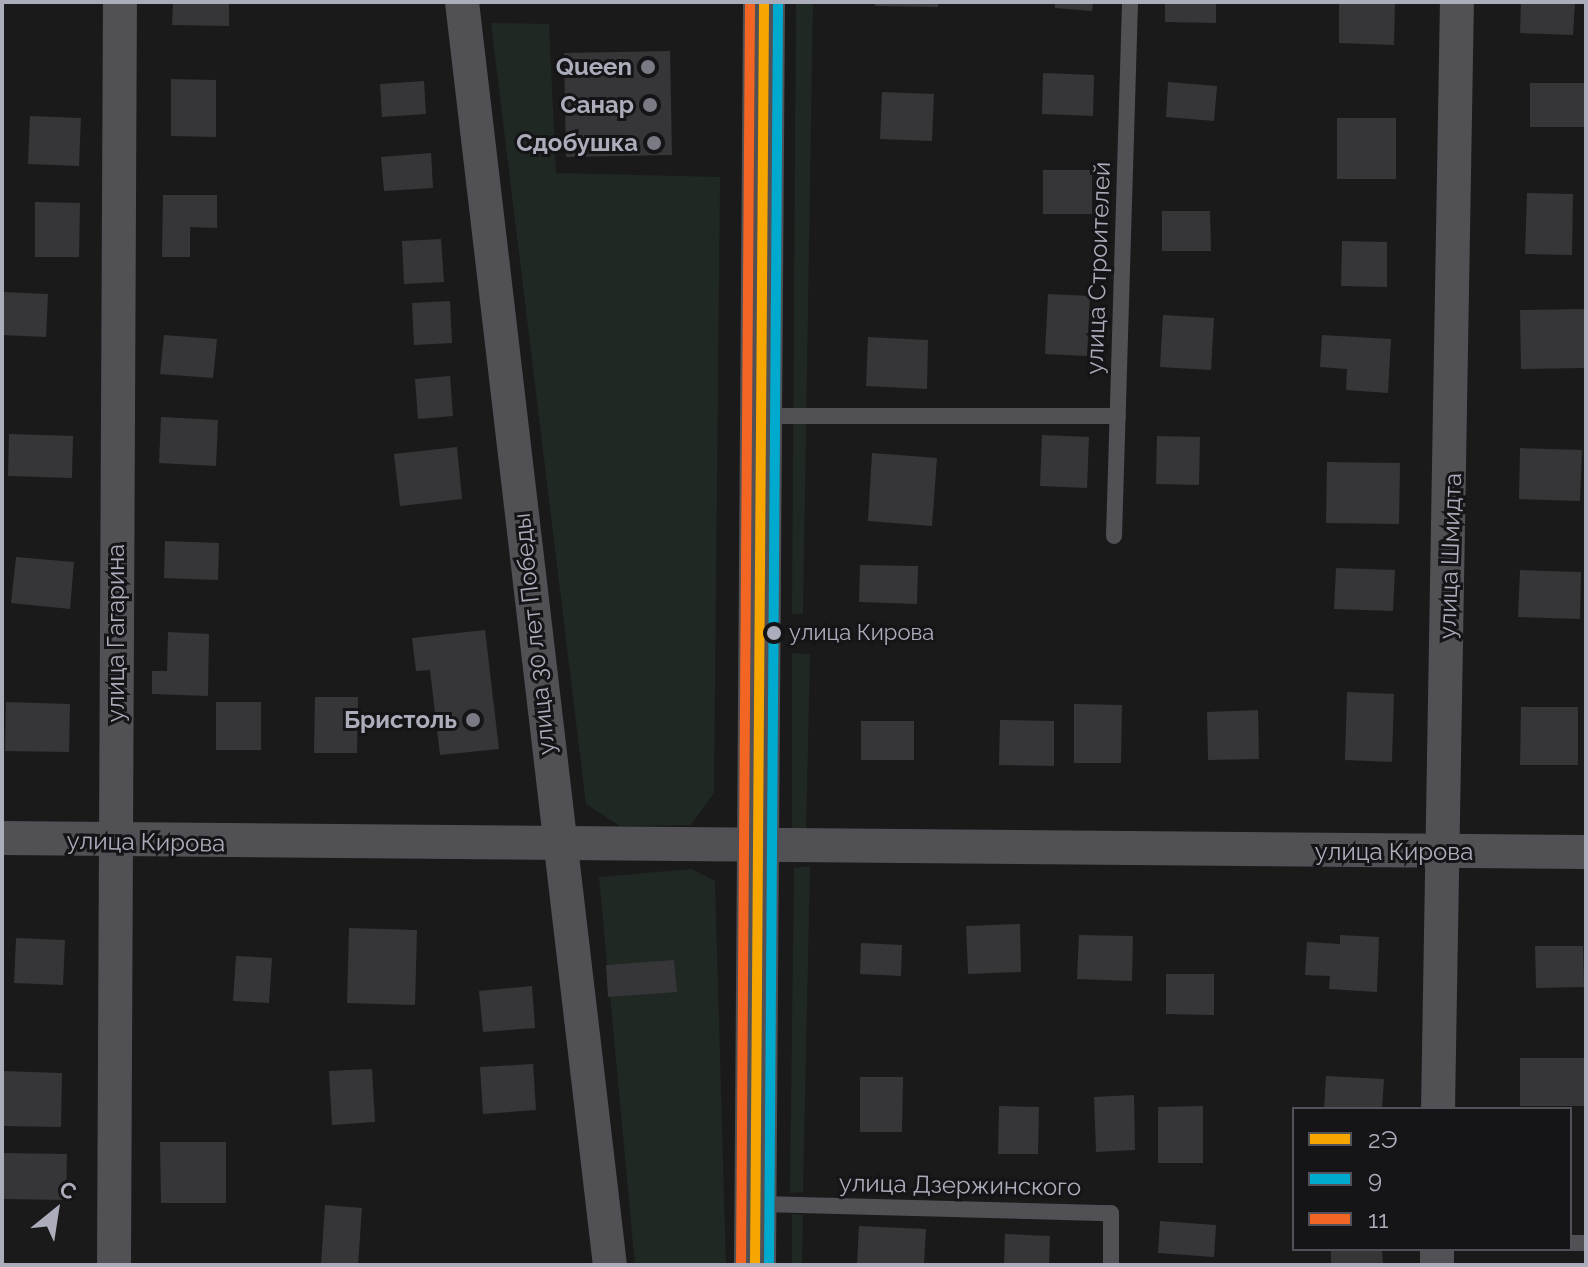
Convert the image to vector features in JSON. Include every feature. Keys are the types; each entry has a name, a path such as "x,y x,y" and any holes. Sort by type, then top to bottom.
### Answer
{"street":[{"name":"улица Гагарина","path":"114,1265 120,2"},
{"name":"улица 30 лет Победы","path":"462,2 557,843 610,1265"},
{"path":"755,1265 764,2"},
{"name":"улица Шмидта","path":"1438,1107 1457,2"},
{"name":"улица Кирова","path":"2,838 114,843 557,843 1586,852"}],"lane":[{"name":"улица Строителей","path":"1114,536 1130,2"},
{"path":"761,416 1118,416"},
{"name":"улица Дзержинского","path":"756,1204 1111,1213 1111,1265"}],"shaded area":[{"path":"796,2 813,2 803,614 792,614"},
{"path":"491,23 549,24 556,173 720,177 714,793 691,825 620,826 586,804"},
{"path":"792,653 810,654 806,834 792,833"},
{"path":"810,866 803,1192 790,1193 794,868"},
{"path":"691,869 715,881 726,1265 635,1265 599,877"},
{"path":"792,1214 803,1215 802,1265 792,1265"}],"building":[{"path":"173,2 229,2 229,26 172,25"},
{"path":"875,2 938,2 938,7 875,6"},
{"path":"1055,2 1093,2 1092,11 1055,8"},
{"path":"1165,2 1216,2 1216,23 1165,22"},
{"path":"1339,2 1395,2 1394,45 1339,43"},
{"path":"1521,2 1575,2 1573,35 1520,33"},
{"path":"670,51 672,155 566,157 564,53"},
{"path":"1043,73 1094,75 1093,116 1042,114"},
{"path":"171,79 216,80 216,137 171,136"},
{"path":"424,81 426,114 382,117 380,84"},
{"path":"1168,82 1217,86 1214,121 1166,117"},
{"path":"1530,83 1586,83 1586,127 1530,127"},
{"path":"882,92 934,94 932,141 880,139"},
{"path":"30,116 81,118 79,166 28,164"},
{"path":"1337,118 1396,118 1396,179 1337,179"},
{"path":"431,153 433,188 384,191 381,157"},
{"path":"1043,170 1092,170 1092,214 1043,214"},
{"path":"1527,193 1573,194 1572,255 1525,254"},
{"path":"163,195 217,195 217,228 190,227 190,257 162,257"},
{"path":"35,202 80,203 79,257 35,257"},
{"path":"1162,211 1210,211 1211,251 1162,251"},
{"path":"441,239 444,282 404,284 402,241"},
{"path":"1342,241 1387,242 1387,287 1341,286"},
{"path":"2,292 48,294 46,337 2,335"},
{"path":"1048,294 1090,296 1087,356 1045,354"},
{"path":"450,301 452,343 414,345 412,303"},
{"path":"1584,309 1585,368 1521,369 1520,310"},
{"path":"1163,315 1214,318 1211,370 1160,367"},
{"path":"164,335 217,339 213,378 160,374"},
{"path":"1322,335 1391,339 1388,393 1346,390 1347,369 1320,367"},
{"path":"868,337 928,340 927,389 866,386"},
{"path":"450,376 453,416 418,419 415,379"},
{"path":"161,417 218,420 216,466 159,463"},
{"path":"9,434 73,436 72,478 8,476"},
{"path":"1042,435 1089,437 1087,488 1040,486"},
{"path":"1157,436 1200,437 1199,485 1156,484"},
{"path":"457,447 462,499 400,506 394,454"},
{"path":"1520,448 1582,450 1580,501 1519,499"},
{"path":"872,453 937,458 932,526 868,521"},
{"path":"1327,462 1400,463 1399,524 1326,523"},
{"path":"165,541 219,543 218,580 164,578"},
{"path":"16,557 74,562 70,609 11,603"},
{"path":"860,565 918,566 917,604 859,602"},
{"path":"1336,568 1395,570 1393,611 1334,609"},
{"path":"1520,570 1581,572 1580,619 1518,617"},
{"path":"485,630 499,749 440,755 430,670 416,671 412,638"},
{"path":"168,632 209,634 208,696 152,694 152,671 167,671"},
{"path":"1347,692 1394,694 1392,762 1345,760"},
{"path":"315,697 358,697 357,753 314,753"},
{"path":"6,702 70,704 69,752 5,751"},
{"path":"216,702 261,702 261,750 216,750"},
{"path":"1074,704 1122,705 1121,763 1074,763"},
{"path":"1521,707 1578,707 1578,765 1520,765"},
{"path":"1258,710 1259,759 1208,760 1207,712"},
{"path":"1000,720 1054,721 1054,766 999,765"},
{"path":"861,721 914,721 914,760 861,760"},
{"path":"1020,924 1021,972 968,974 966,926"},
{"path":"349,928 417,930 415,1005 347,1003"},
{"path":"1079,935 1133,936 1132,981 1077,979"},
{"path":"1340,935 1379,937 1377,992 1329,989 1330,976 1305,975 1307,942 1340,944"},
{"path":"16,938 65,940 63,985 14,983"},
{"path":"861,943 902,945 901,976 860,974"},
{"path":"1535,946 1583,946 1584,987 1536,988"},
{"path":"236,956 272,958 269,1003 233,1001"},
{"path":"674,960 677,992 608,997 606,965"},
{"path":"1166,974 1214,974 1214,1015 1166,1014"},
{"path":"532,986 535,1028 483,1032 479,991"},
{"path":"1520,1058 1586,1058 1586,1106 1520,1106"},
{"path":"533,1064 536,1110 483,1114 480,1067"},
{"path":"372,1069 375,1122 332,1125 329,1071"},
{"path":"2,1071 62,1073 61,1127 2,1126"},
{"path":"1326,1076 1384,1079 1382,1107 1324,1107"},
{"path":"860,1077 903,1077 902,1132 860,1132"},
{"path":"1134,1095 1135,1150 1096,1152 1094,1097"},
{"path":"999,1106 1039,1107 1038,1154 998,1154"},
{"path":"1203,1106 1203,1163 1158,1163 1158,1107"},
{"path":"160,1142 226,1142 226,1203 161,1203"},
{"path":"2,1153 67,1154 66,1200 2,1199"},
{"path":"325,1205 362,1208 358,1265 321,1265"},
{"path":"1160,1221 1216,1225 1214,1257 1158,1253"},
{"path":"859,1226 926,1229 924,1265 857,1265"},
{"path":"1005,1234 1050,1236 1049,1265 1004,1265"},
{"path":"1331,1251 1382,1251 1383,1265 1331,1265"}],"transit line":[{"name":"11","path":"741,1265 750,2"},
{"name":"2Э","path":"755,1265 764,2"},
{"name":"9","path":"769,1265 778,2"}],"place":[{"name":"Queen","path":"648,67"},
{"name":"Санар","path":"650,105"},
{"name":"Сдобушка","path":"654,143"},
{"name":"улица Кирова","path":"774,633"},
{"name":"Бристоль","path":"473,720"}]}
